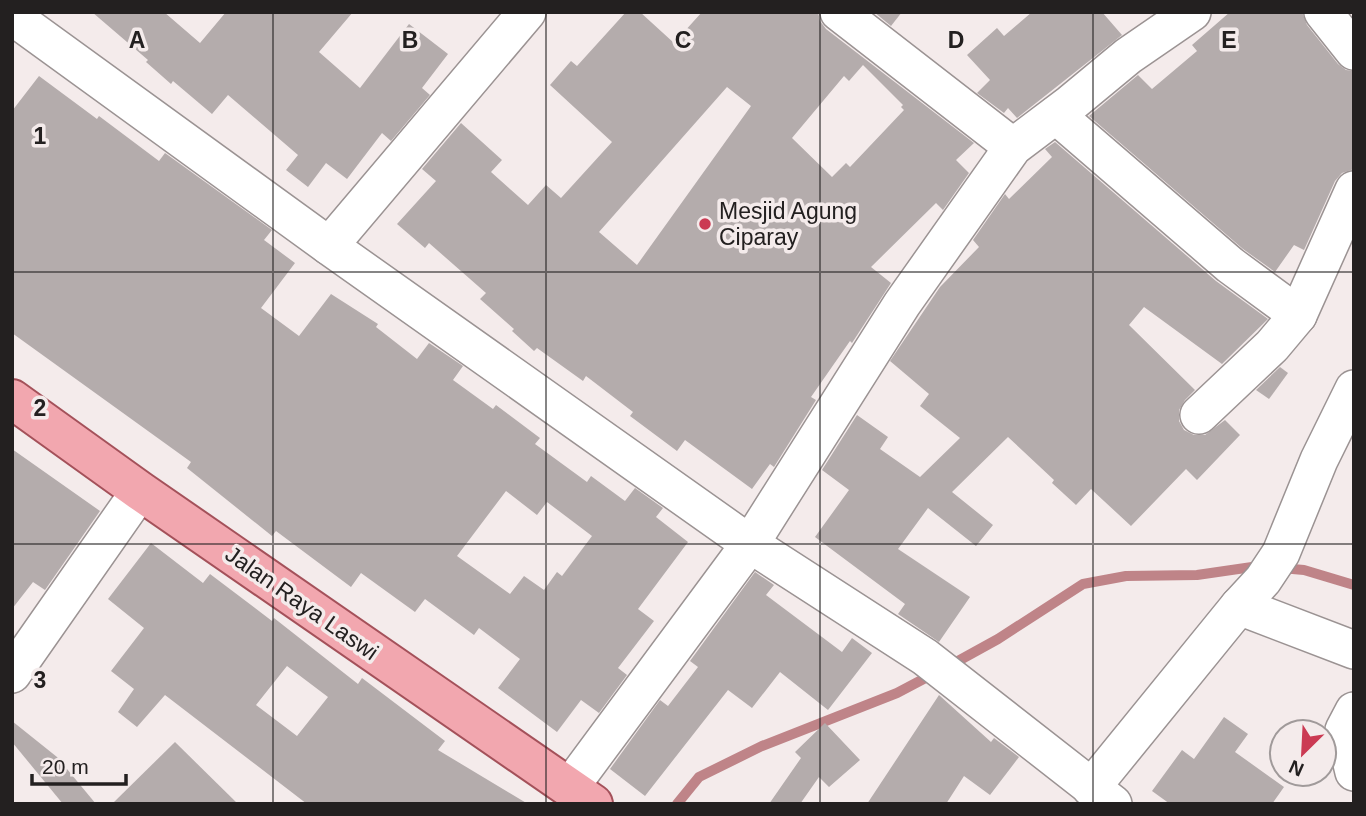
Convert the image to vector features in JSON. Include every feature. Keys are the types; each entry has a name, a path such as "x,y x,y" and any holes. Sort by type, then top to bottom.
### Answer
{"main road":[{"name":"Jalan Raya Laswi","path":"12,399 140,491 582,796"}],"street":[{"path":"329,246 527,12"},
{"path":"839,12 1013,147"},
{"path":"582,796 750,544 902,304 1013,147 1128,56 1192,12"},
{"path":"1323,12 1354,51"},
{"path":"12,16 329,246 750,544 925,657 1102,796 1261,580 1354,390"},
{"path":"1056,114 1230,265 1298,315"},
{"path":"1199,415 1272,346 1298,315 1354,190"},
{"path":"12,674 140,491"},
{"path":"1261,580 1354,650"},
{"path":"1354,711 1344,730 1354,772"}],"building":[{"path":"92,12 164,12 200,43 226,12 353,12 319,52 360,88 409,24 448,54 422,88 430,95 391,141 382,133 347,179 326,163 308,187 286,170 298,155 228,95 212,114 173,81 171,84 146,62 148,60"},
{"path":"626,12 640,12 674,43 702,12 818,12 826,29 974,143 956,160 969,173 943,210 936,203 871,267 891,283 852,343 850,341 811,397 816,400 774,467 770,464 752,489 685,440 677,451 630,416 633,412 586,376 583,381 537,348 534,351 480,299 486,293 429,243 425,248 397,224 436,181 422,169 461,123 502,160 491,172 528,205 546,185 561,198 612,142 550,85 571,61 577,66","holes":["863,65 903,105 901,107 904,110 850,167 846,163 832,177 792,138 844,76 849,81","727,87 751,106 637,265 599,232"]},
{"path":"874,12 902,12 891,26"},
{"path":"1032,12 1102,12 1122,35 1017,118 1008,108 1004,113 977,93 990,80 967,55 997,28 1004,36"},
{"path":"1230,12 1302,12 1307,25 1338,64 1346,70 1354,71 1354,169 1342,173 1335,181 1304,250 1294,245 1275,272 1243,249 1089,116 1138,75 1152,89 1197,51 1192,45"},
{"path":"39,76 159,161 165,153 272,230 264,240 295,263 261,308 299,336 331,294 378,324 376,327 417,359 429,343 463,366 453,380 493,409 496,405 540,438 535,444 587,482 591,476 625,501 635,488 663,508 656,517 688,542 638,609 654,621 618,668 627,675 599,713 581,700 557,732 498,688 520,659 479,628 474,635 425,599 415,612 361,573 351,587 276,531 272,536 187,468 191,462 12,333 12,111","holes":["506,491 537,515 547,502 592,536 562,576 557,572 544,590 524,576 510,594 457,556"]},
{"path":"1055,142 1216,281 1268,319 1222,364 1144,307 1129,325 1195,390 1179,410 1179,421 1184,430 1194,435 1205,435 1225,420 1240,435 1197,480 1186,469 1131,526 1091,489 1076,505 1052,483 1054,480 1008,437 952,492 993,525 976,546 928,508 898,549 970,597 939,642 898,614 905,604 815,537 849,490 822,470 857,415 888,437 880,449 920,477 960,438 920,406 929,394 890,361 940,287 979,247 973,240 1005,194 1009,199 1052,157 1045,149"},
{"path":"1280,367 1288,373 1269,399 1256,390"},
{"path":"12,449 100,511 45,590 33,582 12,609"},
{"path":"151,543 203,583 210,574 272,621 274,618 358,684 362,678 445,741 438,750 528,804 307,804 165,695 137,727 118,712 134,689 111,671 144,628 108,599","holes":["287,666 328,697 297,736 256,705"]},
{"path":"755,572 774,585 766,595 842,652 852,638 872,653 828,710 780,672 752,708 728,690 645,796 610,769 660,700 668,706 698,667 690,661"},
{"path":"939,695 991,742 994,738 1019,757 990,795 964,776 946,804 867,804"},
{"path":"1224,717 1248,734 1235,752 1268,776 1268,788 1283,788 1272,804 1170,804 1152,791 1182,750 1194,759"},
{"path":"12,721 57,757 96,804 63,804 12,742"},
{"path":"825,723 860,760 829,787 819,777 800,804 769,804 801,758 795,752"},
{"path":"175,742 238,804 112,804"}],"waterway":[{"path":"949,666 998,639 1083,584 1126,576 1197,575 1259,566"},
{"path":"1281,568 1304,570 1354,585"},
{"path":"677,804 699,777 762,746 897,693 933,674"}],"place":[{"name":"Mesjid Agung Ciparay","path":"705,224"}]}
